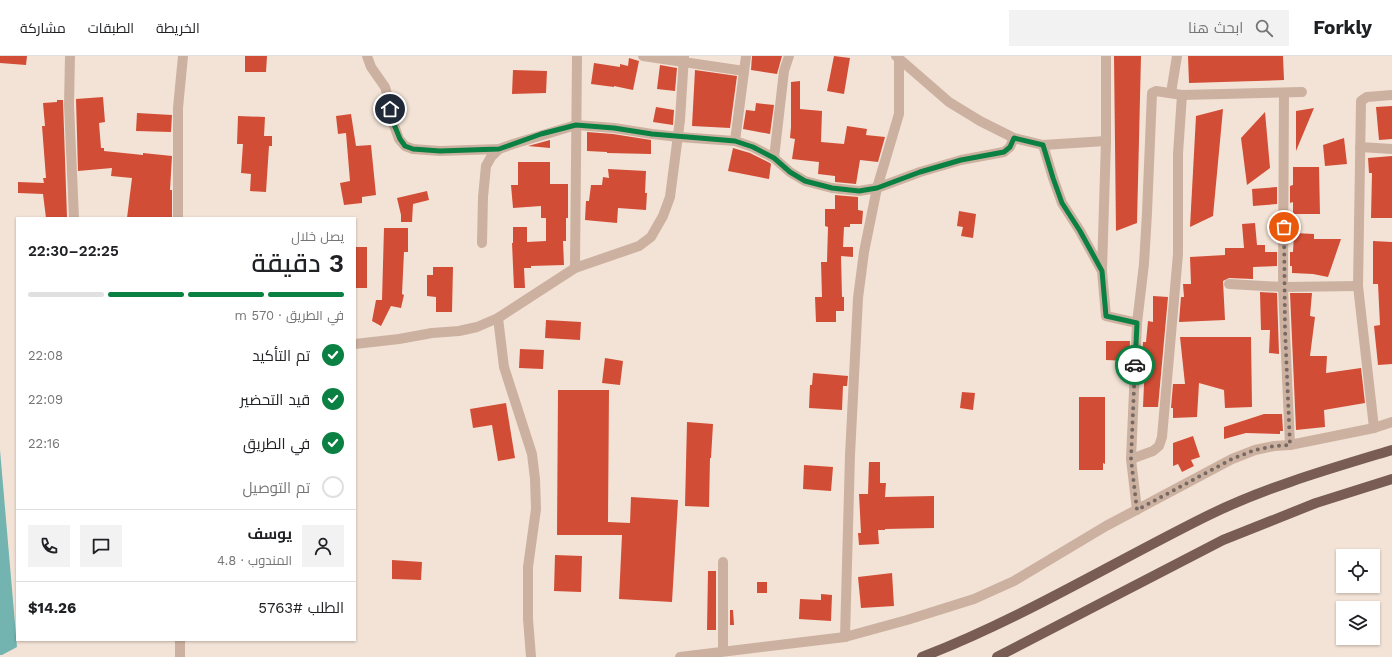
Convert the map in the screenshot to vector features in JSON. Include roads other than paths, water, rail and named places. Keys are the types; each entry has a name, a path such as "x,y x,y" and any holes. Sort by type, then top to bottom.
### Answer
{"main road":[{"path":"922,657 958,643 999,624 1207,516 1245,499 1319,472 1392,450"},
{"path":"997,657 1223,540 1316,503 1392,479"}],"street":[{"path":"70,56 69,105 74,217"},
{"path":"178,217 178,108 184,56"},
{"path":"367,56 371,67 385,87 391,117 400,139 405,146 413,149 440,151 499,149 541,134 576,125 614,128 679,137 735,141 753,147 774,158 790,172 805,181 832,188 859,191 877,188 920,172 948,164 1004,152 1010,147 1014,138"},
{"path":"575,268 577,56"},
{"path":"643,56 685,59 744,71"},
{"path":"735,141 746,56"},
{"path":"774,158 784,71 789,56"},
{"path":"1106,56 1106,141 1102,271 1106,316 1137,323"},
{"path":"1170,93 1177,56"},
{"path":"898,57 949,102 980,121 1014,138 1043,145 1106,141"},
{"path":"846,637 850,455 858,298 864,252 877,188 899,114 898,57"},
{"path":"356,344 477,327 498,318 575,268 639,246 652,237 663,216 670,197 679,137 685,59"},
{"path":"1137,510 1131,459 1137,323 1144,264 1147,213 1151,95 1156,91 1182,95 1302,92"},
{"path":"1284,93 1284,287 1290,445"},
{"path":"1131,459 1153,451 1159,446 1162,437 1178,254 1178,154 1182,95"},
{"path":"1374,428 1358,286 1361,101 1367,97 1392,95"},
{"path":"1043,145 1062,203 1080,231 1102,271"},
{"path":"1360,147 1392,149"},
{"path":"482,243 483,197 486,166 491,157 499,149"},
{"path":"1229,284 1284,287 1358,286"},
{"path":"498,318 504,367 532,454 535,479 536,509 528,567 528,619 531,657"},
{"path":"680,657 846,637 974,599 1014,581 1106,526 1232,459 1255,450 1274,446 1290,445 1374,428 1392,422"},
{"path":"723,562 723,651"},
{"path":"180,641 180,657"}],"water":[{"path":"0,450 17,647 0,655"}]}
